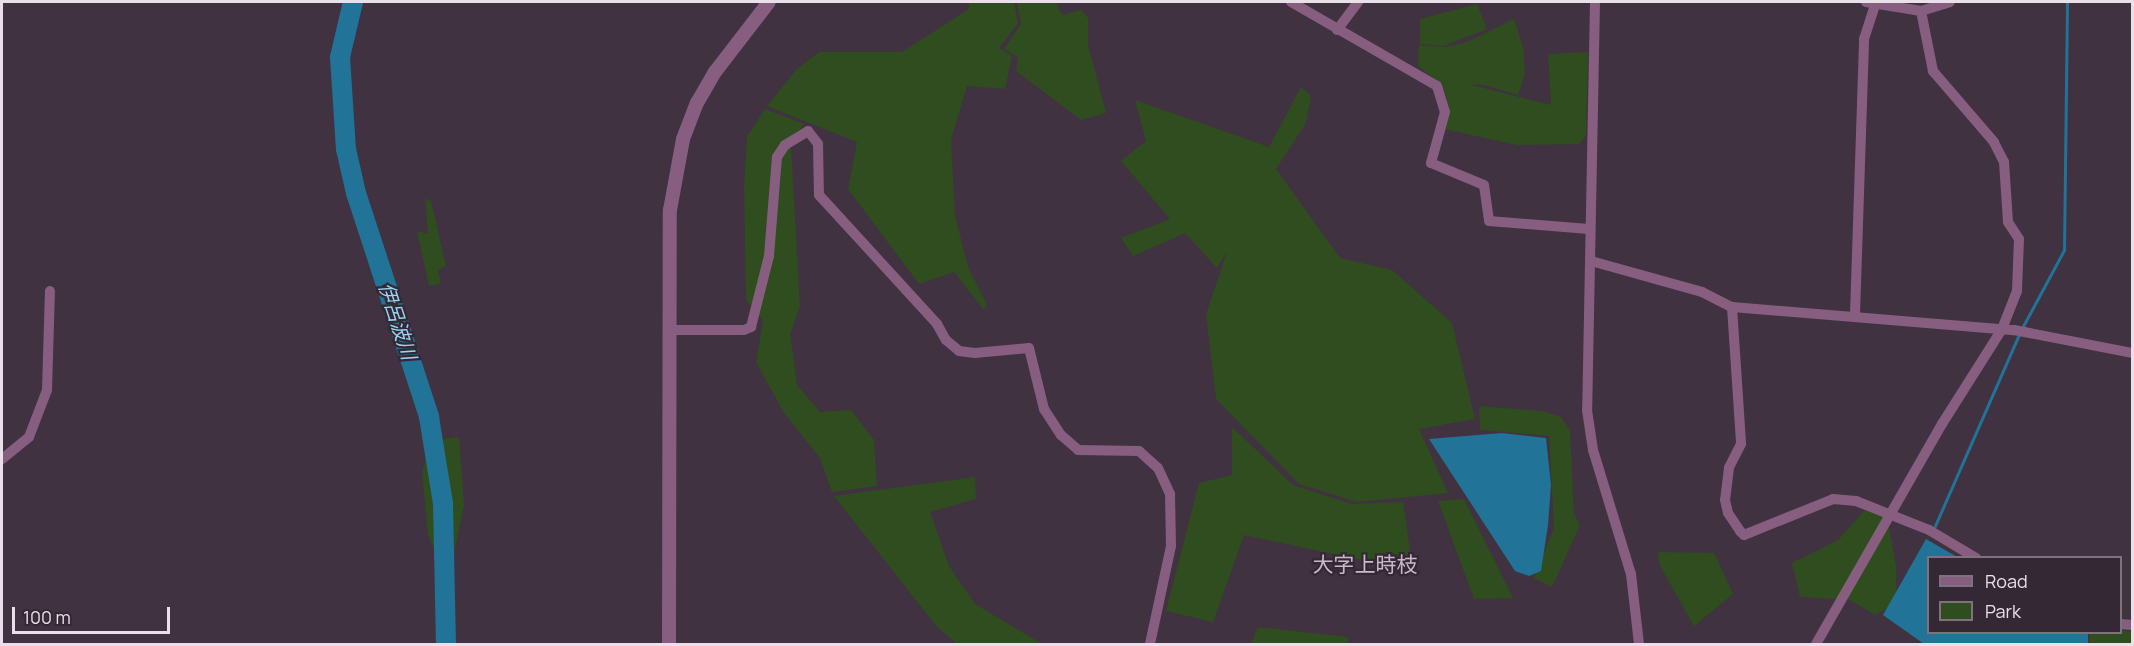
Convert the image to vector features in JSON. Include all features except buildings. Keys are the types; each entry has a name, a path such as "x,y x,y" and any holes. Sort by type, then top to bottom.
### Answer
{"street":[{"path":"669,645 670,210 683,139 715,72 769,2"},
{"path":"1291,2 1437,86 1445,112 1431,163 1484,185 1489,220 1589,229"},
{"path":"1337,30 1358,2"},
{"path":"1595,2 1587,410 1593,450 1631,574 1639,645"},
{"path":"1854,314 1864,39 1872,2 1921,11 1950,2"},
{"path":"1816,645 2001,328 2019,277 2019,239 2008,222 2004,162 1994,142 1933,71 1921,11"},
{"path":"670,330 744,330 751,327 769,256 777,157 785,145 808,131 818,144 819,195 937,324 946,340 959,351 975,353 1029,348 1044,409 1061,435 1078,450 1138,451 1158,468 1170,494 1171,546 1150,645"},
{"path":"1591,261 1702,292 1732,307 1854,314 2001,328 2133,353"},
{"path":"2,459 29,437 47,390 50,291"},
{"path":"1732,307 1741,444 1729,468 1725,500 1740,531 1744,535 1833,499 1856,501 1932,532 1973,556"}],"green space":[{"path":"969,2 1014,2 1018,23 999,48 1012,56 1005,89 967,86 951,140 955,216 968,267 987,305 984,310 954,272 919,284 848,189 857,142 767,106 797,69 819,52 902,52 969,9"},
{"path":"1017,2 1056,2 1062,15 1081,10 1088,18 1088,45 1106,113 1081,120 1016,71 1018,57 1004,49 1021,24"},
{"path":"1477,4 1487,29 1444,46 1420,44 1420,19"},
{"path":"1514,19 1523,47 1525,73 1518,95 1484,85 1440,83 1418,66 1419,45 1445,47 1467,42"},
{"path":"1588,52 1586,135 1579,144 1517,145 1444,129 1447,99 1442,84 1456,81 1551,105 1548,54"},
{"path":"1301,87 1311,96 1306,123 1276,169 1340,258 1392,270 1452,323 1475,419 1419,429 1448,493 1357,502 1299,484 1216,399 1206,314 1227,252 1217,268 1185,233 1133,256 1121,238 1170,219 1121,161 1146,141 1135,100 1269,147"},
{"path":"765,109 804,124 791,147 800,306 790,334 797,385 820,412 851,410 874,440 877,486 832,492 820,458 784,413 756,362 763,320 746,300 744,186 747,137"},
{"path":"425,198 431,201 446,266 438,270 441,284 429,286 417,231 428,234"},
{"path":"1479,406 1543,411 1561,417 1570,431 1574,514 1580,525 1552,587 1534,578 1554,528 1549,436 1480,430"},
{"path":"1232,427 1293,485 1352,504 1403,502 1413,571 1244,535 1213,622 1166,611 1199,483 1232,475"},
{"path":"459,437 464,505 454,553 435,550 428,535 422,472 431,441"},
{"path":"975,477 976,499 930,512 949,566 975,604 1042,644 957,644 937,627 834,496"},
{"path":"1464,499 1513,598 1474,599 1438,501"},
{"path":"1865,510 1887,516 1896,566 1896,604 1875,615 1850,600 1800,597 1792,563 1838,540"},
{"path":"1658,552 1714,553 1733,594 1694,626 1660,566"},
{"path":"1258,627 1348,637 1348,644 1251,644"},
{"path":"2122,630 2132,632 2132,644 2089,644 2090,634 2122,634"}],"water":[{"path":"1502,433 1546,438 1551,485 1548,525 1541,571 1529,576 1515,571 1429,439"},
{"path":"1926,539 1955,556 1927,556 1927,634 2088,634 2088,644 1924,644 1883,615"}],"waterway":[{"name":"伊呂波川","path":"353,2 340,57 346,149 356,193 429,417 443,503 446,644"},
{"path":"2022,328 2064,250 2067,2"},
{"path":"1934,528 2019,334"}],"district":[{"name":"大字上時枝","path":"1365,564"}]}
